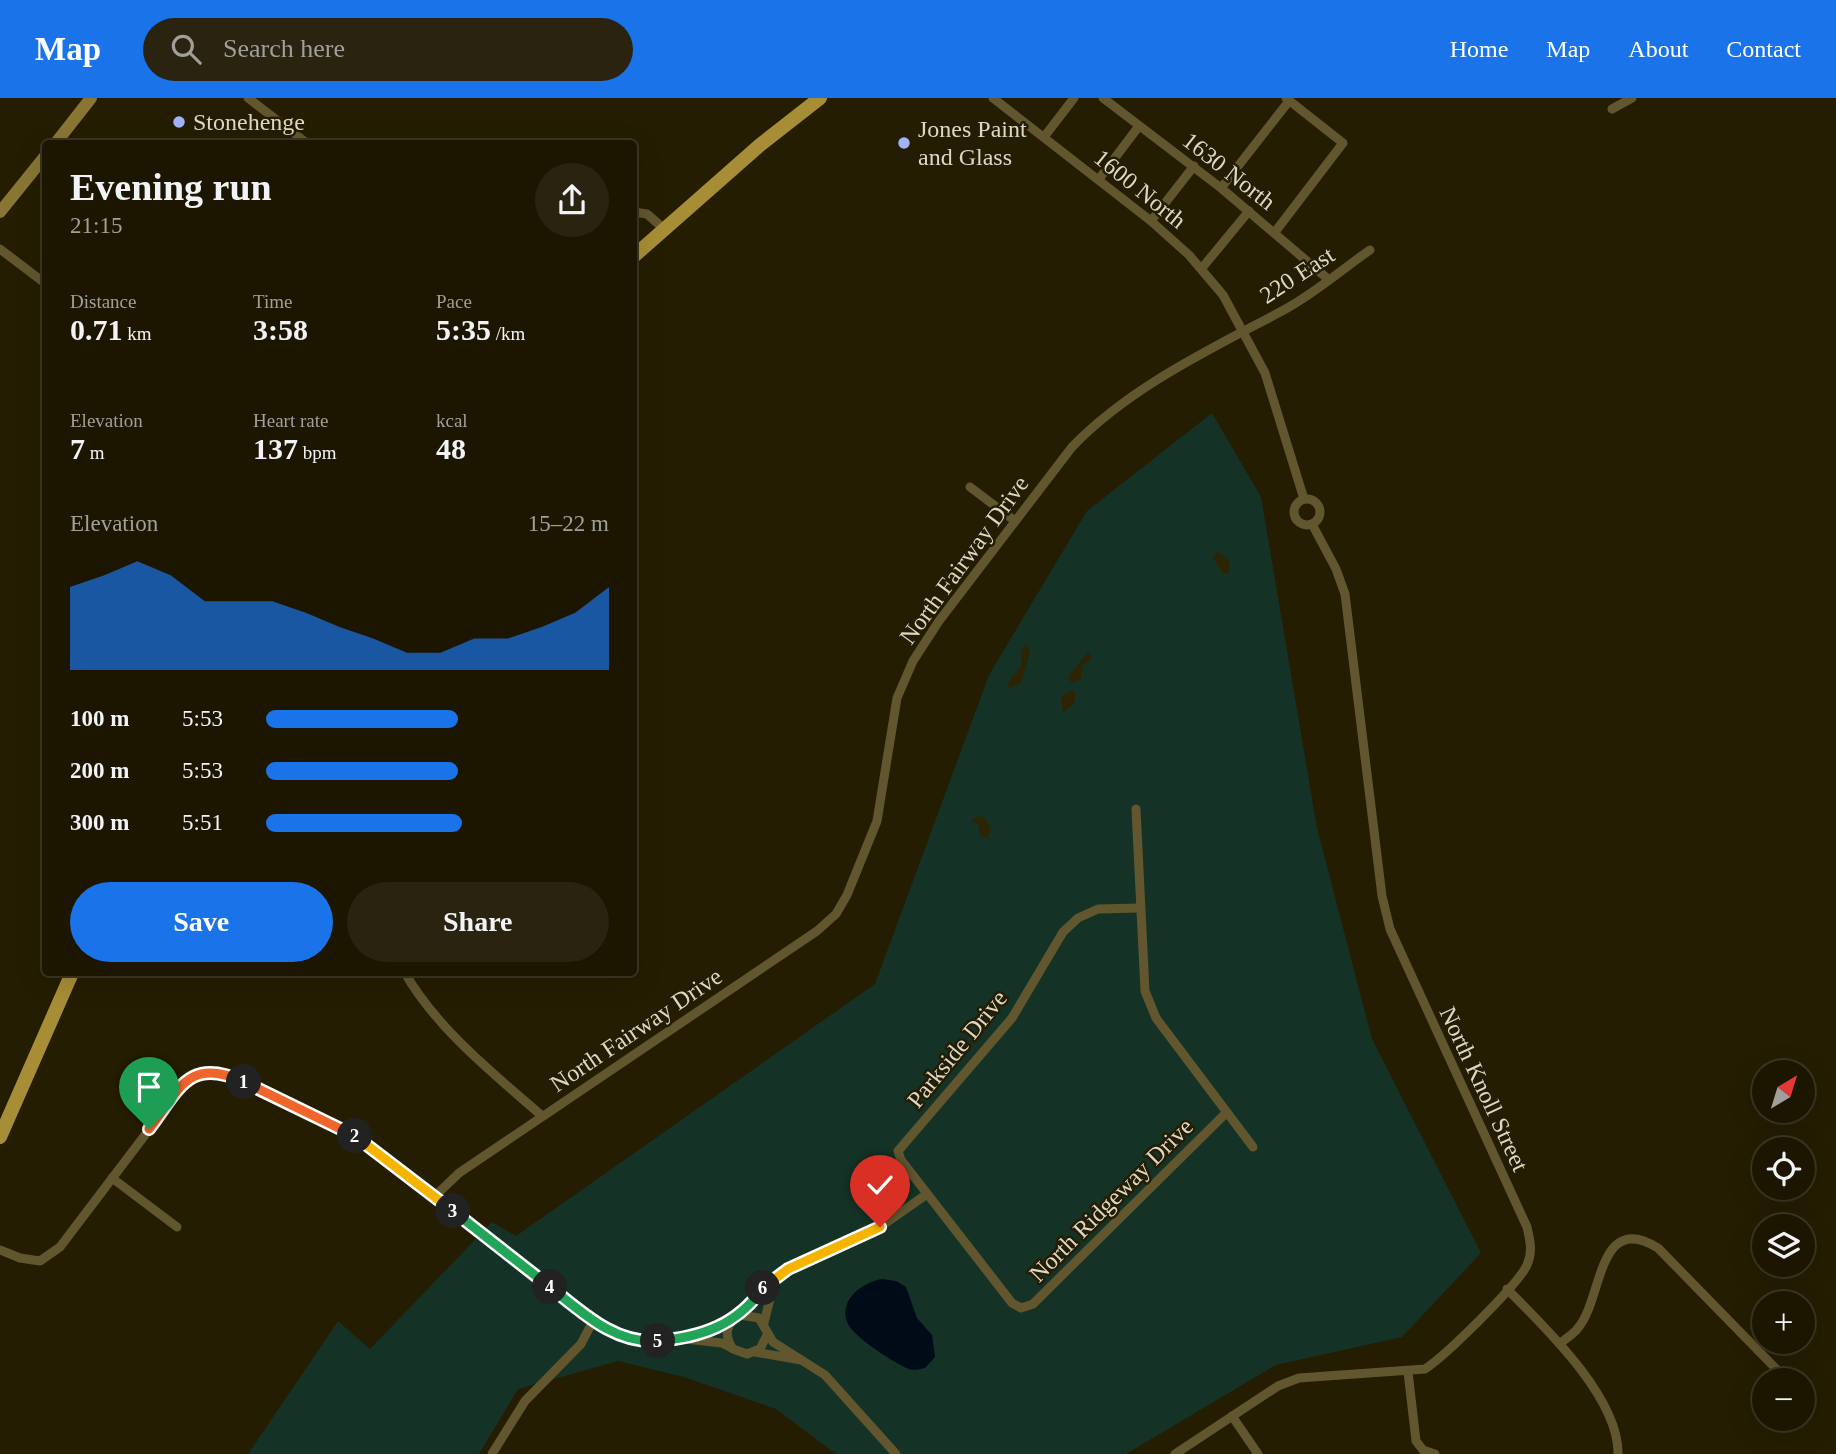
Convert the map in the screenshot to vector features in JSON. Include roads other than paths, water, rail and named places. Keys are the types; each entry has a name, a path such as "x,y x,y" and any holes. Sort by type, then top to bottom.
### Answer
{"main road":[{"path":"637,253 663,228 820,98"},
{"path":"0,1137 71,976"}],"street":[{"path":"58,140 90,98"},
{"path":"248,98 303,140"},
{"name":"1600 North","path":"993,98 1152,221 1202,268 1243,329"},
{"path":"1044,136 1074,98"},
{"name":"1630 North","path":"1103,98 1194,166 1328,279"},
{"path":"1612,109 1632,98"},
{"path":"1221,188 1287,99 1343,144 1275,232"},
{"path":"1099,179 1139,126"},
{"path":"0,212 42,160"},
{"path":"1152,221 1194,166"},
{"path":"1202,268 1249,211"},
{"path":"637,213 647,215 663,228"},
{"path":"0,249 42,281"},
{"name":"220 East","path":"1243,329 1284,310 1370,250"},
{"name":"North Knoll Street","path":"1243,329 1265,373 1304,499"},
{"name":"North Fairway Drive","path":"435,1196 459,1173 817,931 836,914 847,895 877,821 897,698 913,661 939,621 1072,447 1096,422 1122,402 1243,329"},
{"path":"970,487 1015,521"},
{"name":"North Knoll Street","path":"1304,499 1317,502 1321,510 1319,519 1312,524 1303,524 1295,516 1297,503 1304,499"},
{"name":"North Knoll Street","path":"1175,1454 1278,1387 1299,1378 1425,1369 1442,1358 1527,1266 1531,1247 1527,1227 1390,929 1382,896 1345,594 1336,569 1312,524"},
{"path":"1136,809 1145,991 1156,1018 1252,1147"},
{"name":"Parkside Drive","path":"927,1194 901,1160 898,1151 1012,1018 1063,932 1078,918 1098,909 1139,908"},
{"path":"407,976 424,1002 491,1071 542,1116"},
{"path":"0,1250 20,1258 40,1261 60,1247 186,1081 201,1071 225,1073 332,1123 435,1196 593,1321 631,1338 722,1343 747,1354 755,1352 801,1360"},
{"name":"North Ridgeway Drive","path":"927,1194 1012,1303 1021,1308 1033,1304 1225,1114"},
{"path":"112,1178 177,1227"},
{"path":"686,1339 730,1323 763,1288 788,1269 880,1227 927,1194"},
{"path":"1561,1343 1578,1328 1585,1316 1610,1250 1623,1240 1642,1238 1658,1248 1775,1368"},
{"path":"755,1352 765,1343 764,1323 774,1282"},
{"path":"1507,1289 1561,1343 1614,1422 1618,1454"},
{"path":"740,1315 753,1315 764,1323"},
{"path":"492,1454 525,1401 582,1344 593,1321"},
{"path":"730,1323 726,1335 733,1349"},
{"path":"766,1335 825,1375 896,1454"},
{"path":"1408,1372 1416,1441 1423,1450 1434,1454"},
{"path":"1232,1416 1258,1454"}],"water":[{"path":"882,1279 896,1281 906,1287 917,1318 932,1335 935,1357 925,1368 911,1370 894,1361 866,1343 848,1324 846,1307 849,1300 860,1288"}],"place":[{"name":"Stonehenge","path":"179,122"},
{"name":"Jones Paint and Glass","path":"904,143"}]}
